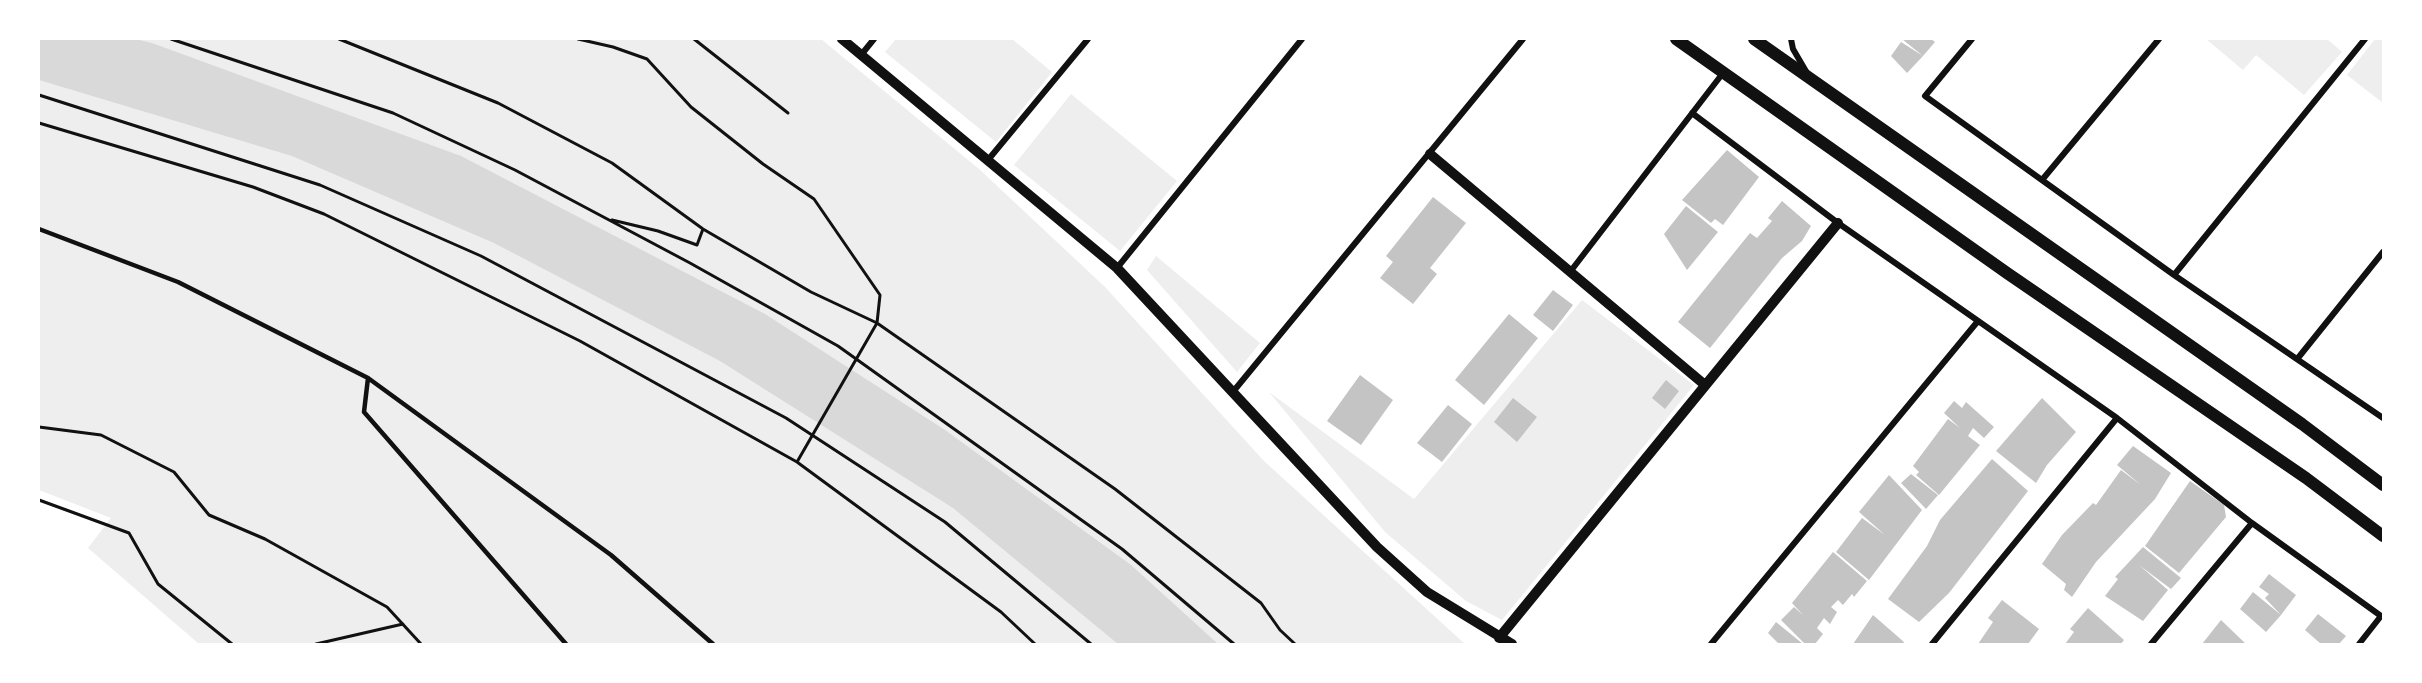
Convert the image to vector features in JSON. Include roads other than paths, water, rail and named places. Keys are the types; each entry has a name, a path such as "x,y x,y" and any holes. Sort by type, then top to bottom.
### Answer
{"main road":[{"path":"1676,39 2007,273 2306,478 2383,536"},
{"path":"1754,39 2292,418 2383,485"}],"street":[{"path":"842,39 1117,268 1377,547 1427,592 1512,644"},
{"path":"861,55 874,39"},
{"path":"988,160 1088,39"},
{"path":"1117,268 1302,39"},
{"path":"1232,393 1523,39"},
{"path":"1791,39 1792,49 1810,78"},
{"path":"1972,39 1925,96 2174,275 2383,418"},
{"path":"2042,180 2159,39"},
{"path":"2174,275 2365,39"},
{"path":"1570,272 1724,72"},
{"path":"1692,113 1838,223 2117,418 2252,523 2381,616 2359,644"},
{"path":"1430,154 1705,386"},
{"path":"1499,638 1838,223"},
{"path":"2298,358 2383,252"},
{"path":"1711,644 1978,321"},
{"path":"1932,644 2117,418"},
{"path":"2151,644 2252,523"}],"lane":[{"path":"39,229 177,282 368,378 611,555 713,644"},
{"path":"368,378 364,412 566,644"}]}
